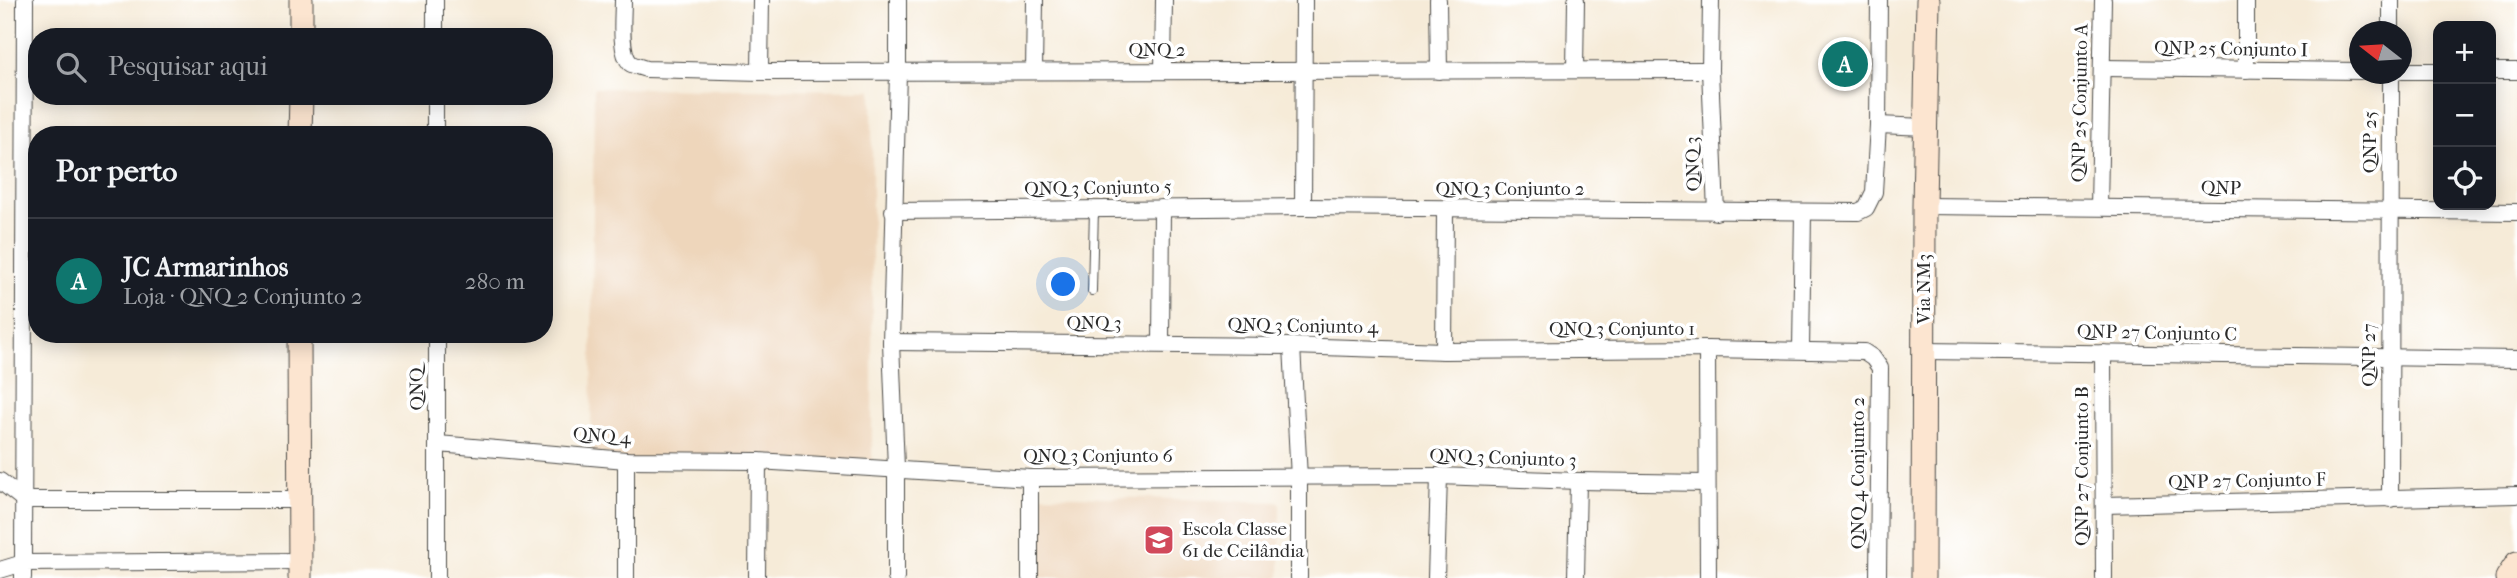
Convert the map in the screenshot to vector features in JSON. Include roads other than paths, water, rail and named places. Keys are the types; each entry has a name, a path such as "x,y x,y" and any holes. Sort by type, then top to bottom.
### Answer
{"main road":[{"path":"301,0 301,28"},
{"name":"Via NM3","path":"1923,578 1924,206 1928,0"},
{"path":"300,105 300,126"},
{"path":"299,343 300,569"},
{"path":"2507,578 2517,564"}],"street":[{"path":"23,571 25,0"},
{"path":"435,0 435,28"},
{"name":"QNQ 2","path":"623,0 626,56 632,65 646,69 760,72 1710,70"},
{"path":"760,72 761,0"},
{"path":"896,578 896,468 891,342 898,0"},
{"path":"1034,71 1035,0"},
{"path":"1163,71 1164,0"},
{"path":"1303,207 1304,0"},
{"path":"1438,0 1439,71"},
{"path":"1575,70 1576,0"},
{"name":"QNQ 3","path":"1711,0 1710,70 1716,212 1858,212 1866,208 1874,192 1878,125"},
{"path":"1879,0 1878,125 1926,127"},
{"name":"QNP 25 Conjunto A","path":"2099,207 2103,0"},
{"path":"2246,0 2246,69"},
{"path":"2391,0 2391,21"},
{"name":"QNP 25 Conjunto I","path":"2103,68 2349,71"},
{"path":"2412,71 2433,71"},
{"path":"2496,71 2517,71"},
{"name":"QNP 25","path":"2391,84 2391,211"},
{"path":"435,105 435,126"},
{"name":"QNP","path":"1924,206 2517,212"},
{"name":"QNQ 3 Conjunto 2","path":"1303,207 1716,212"},
{"name":"QNQ 3 Conjunto 5","path":"893,211 1303,207"},
{"path":"1161,344 1162,208"},
{"path":"1444,351 1445,210"},
{"name":"QNP 27","path":"2390,499 2391,211"},
{"path":"1801,350 1803,212"},
{"name":"QNQ 3","path":"891,342 1161,344"},
{"name":"QNQ","path":"437,343 438,444"},
{"name":"QNQ 3 Conjunto 4","path":"1161,344 1444,351"},
{"path":"1292,346 1299,478 1299,578"},
{"path":"1707,349 1708,578"},
{"name":"QNQ 3 Conjunto 1","path":"1444,351 1801,350"},
{"name":"QNQ 4 Conjunto 2","path":"1801,350 1864,352 1873,358 1880,368 1878,578"},
{"name":"QNP 27 Conjunto C","path":"1924,351 2517,359"},
{"name":"QNP 27 Conjunto B","path":"2102,353 2104,578"},
{"path":"437,578 438,444"},
{"name":"QNQ 4","path":"438,444 626,460 758,461 896,468"},
{"path":"625,578 626,460"},
{"path":"757,578 758,461"},
{"name":"QNQ 3 Conjunto 6","path":"896,468 1030,478 1299,478"},
{"path":"1436,578 1439,476"},
{"name":"QNQ 3 Conjunto 3","path":"1299,478 1439,476 1706,483"},
{"path":"1030,478 1030,578"},
{"path":"0,481 24,500 299,500"},
{"path":"1576,578 1578,481"},
{"name":"QNP 27 Conjunto F","path":"2104,505 2517,495"},
{"path":"0,570 300,569"}],"lane":[{"path":"1092,291 1094,209"}],"place":[{"name":"JC Armarinhos","path":"1845,64"},
{"name":"Escola Classe 61 de Ceilândia","path":"1159,540"}]}
